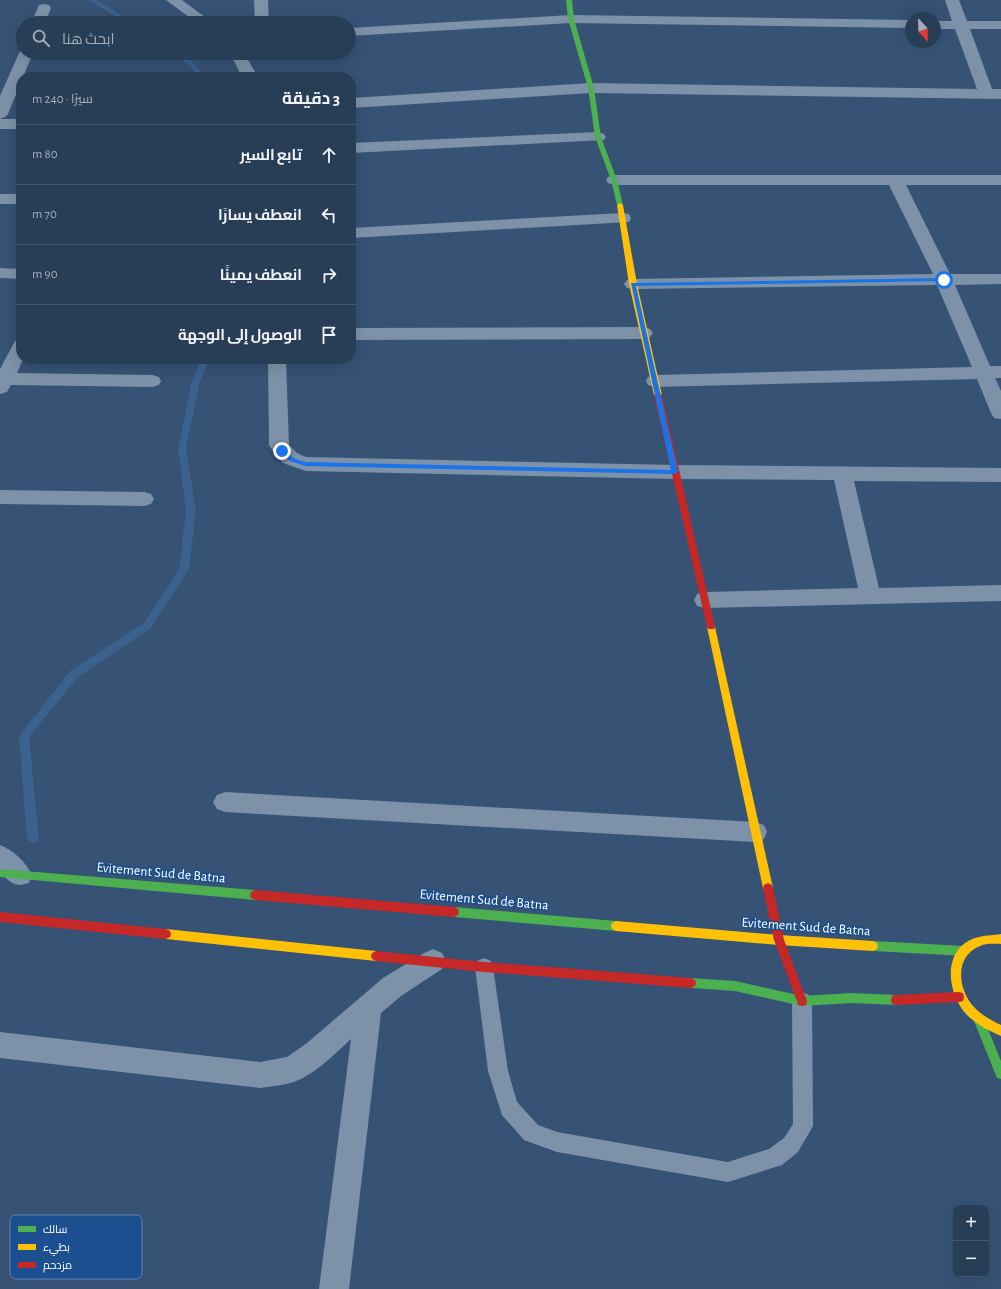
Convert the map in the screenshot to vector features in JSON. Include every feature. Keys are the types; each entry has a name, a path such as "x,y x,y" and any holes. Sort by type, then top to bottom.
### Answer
{"main road":[{"path":"569,0 571,19 591,88 598,137 614,180 623,218 633,284 705,600 779,940 802,1001"},
{"name":"Evitement Sud de Batna","path":"10,874 779,940 965,950"},
{"path":"0,917 484,967 735,986 802,1001 851,998 890,1000 959,997"},
{"path":"1001,939 992,938 979,941 965,950 959,957 955,970 954,983 959,997 968,1010 979,1021 1001,1031"},
{"path":"979,1021 1001,1074"}],"street":[{"path":"173,0 196,16"},
{"path":"261,0 262,16"},
{"path":"356,103 591,88 993,94 961,25 952,0"},
{"path":"41,16 44,8"},
{"path":"356,32 571,19 905,24"},
{"path":"941,25 1001,26"},
{"path":"18,72 23,60"},
{"path":"241,60 247,72"},
{"path":"0,114 16,76"},
{"path":"0,124 16,124"},
{"path":"356,148 598,137"},
{"path":"614,180 1001,180"},
{"path":"895,180 992,373 1001,413"},
{"path":"0,199 16,199"},
{"path":"356,233 623,218"},
{"path":"0,273 16,274"},
{"path":"633,284 1001,279"},
{"path":"356,334 644,333"},
{"path":"16,355 2,382 152,381"},
{"path":"277,364 278,445 286,456 294,461 306,464 675,472 1001,474"},
{"path":"655,381 992,373"},
{"path":"842,474 870,596"},
{"path":"0,497 144,499"},
{"path":"705,600 1001,593"},
{"path":"225,802 755,832"},
{"path":"0,856 10,874"},
{"path":"0,1045 260,1075 293,1069 317,1052 392,987 433,961"},
{"path":"334,1289 369,1006"}],"lane":[{"path":"484,967 498,1071 509,1108 531,1134 557,1142 728,1172 775,1158 791,1145 803,1126 802,1001"}],"waterway":[{"path":"91,0 120,16"},
{"path":"186,60 194,66 198,72"},
{"path":"33,838 24,736 74,674 148,625 184,569 191,511 182,448 195,385 203,364"}],"traffic: fast":[{"path":"569,0 571,19 591,88 598,137 614,180 620,205"},
{"path":"0,873 255,895"},
{"path":"454,912 616,926"},
{"path":"873,946 965,951"},
{"path":"691,983 735,986 802,1001 851,998 896,1000"},
{"path":"979,1021 1001,1074"}],"traffic: slow":[{"path":"620,205 633,284 658,395"},
{"path":"711,627 768,888"},
{"path":"616,926 779,940 873,946"},
{"path":"166,934 376,956"},
{"path":"1001,939 982,940 969,946 962,953 956,970 956,980 962,1000 979,1019 1001,1031"}],"traffic: jam":[{"path":"658,395 711,627"},
{"path":"768,888 779,940 802,1001"},
{"path":"255,895 454,912"},
{"path":"0,917 166,934"},
{"path":"376,956 484,967 691,983"},
{"path":"896,1000 959,997"}],"route":[{"path":"282,451 286,456 294,461 306,464 675,472 633,284 944,280"}]}
